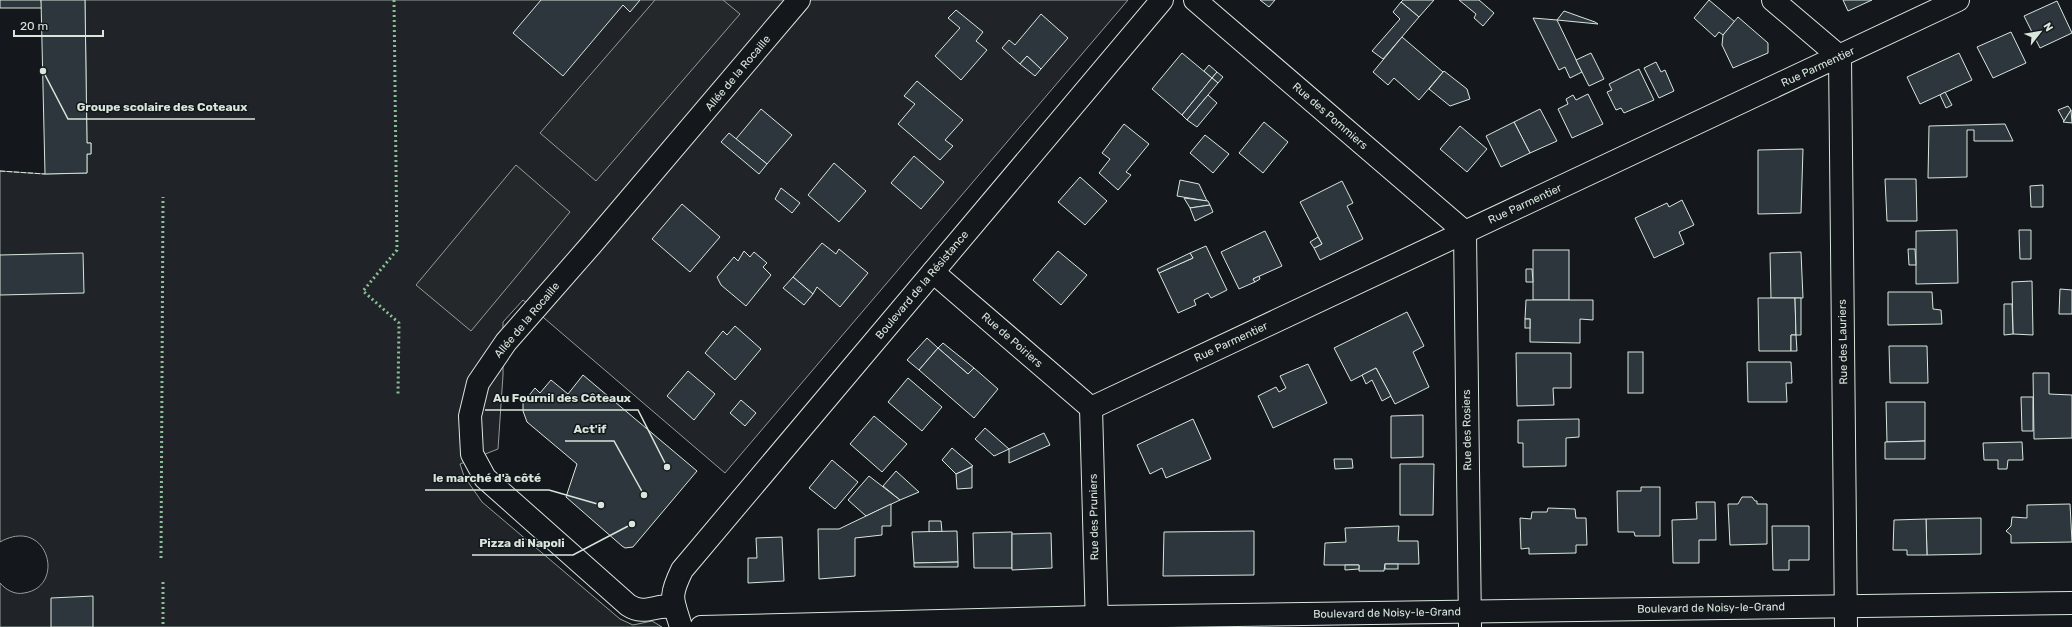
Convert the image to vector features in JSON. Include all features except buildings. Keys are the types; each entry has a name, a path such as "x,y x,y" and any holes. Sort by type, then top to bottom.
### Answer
{"street":[{"name":"Allée de la Rocaille","path":"678,617 667,606 646,611 634,609 628,606 485,478 472,454 470,416 478,383 506,342 683,138 799,0"},
{"name":"Boulevard de la Résistance","path":"678,617 672,599 682,570 1162,0"},
{"name":"Rue des Pommiers","path":"1195,0 1465,232"},
{"path":"1773,0 1840,57"},
{"name":"Rue Parmentier","path":"1091,408 1840,57 1958,0"},
{"name":"Rue des Lauriers","path":"1840,57 1846,616"},
{"name":"Rue des Rosiers","path":"1465,232 1470,620"},
{"name":"Rue de Poiriers","path":"933,272 1091,408"},
{"name":"Rue des Pruniers","path":"1091,408 1097,622"},
{"name":"Boulevard de Noisy-le-Grand","path":"701,627 1846,616 2072,603"}],"shaded area":[{"path":"85,0 1128,0 725,473 523,300 503,322 503,375 498,449 460,464 464,476 482,502 620,619 633,625 652,621 662,627 0,627 0,583 11,591 24,593 37,588 45,579 48,567 46,555 40,545 30,538 17,536 0,542 0,171 45,174 87,173 87,154 91,154 91,143 87,143"},
{"path":"655,0 723,0 740,14 596,181 540,133"},
{"path":"516,165 570,212 471,331 416,285"}],"hedge":[{"path":"394,0 397,250 363,291 399,323 398,394"},
{"path":"161,558 163,197"},
{"path":"163,582 163,627"}],"fence":[{"path":"0,171 45,174"}],"place":[{"name":"Groupe scolaire des Coteaux","path":"43,71"},
{"name":"Au Fournil des Côteaux","path":"667,467"},
{"name":"Act'if","path":"644,495"},
{"name":"le marché d'à côté","path":"601,505"},
{"name":"Pizza di Napoli","path":"632,524"}]}
